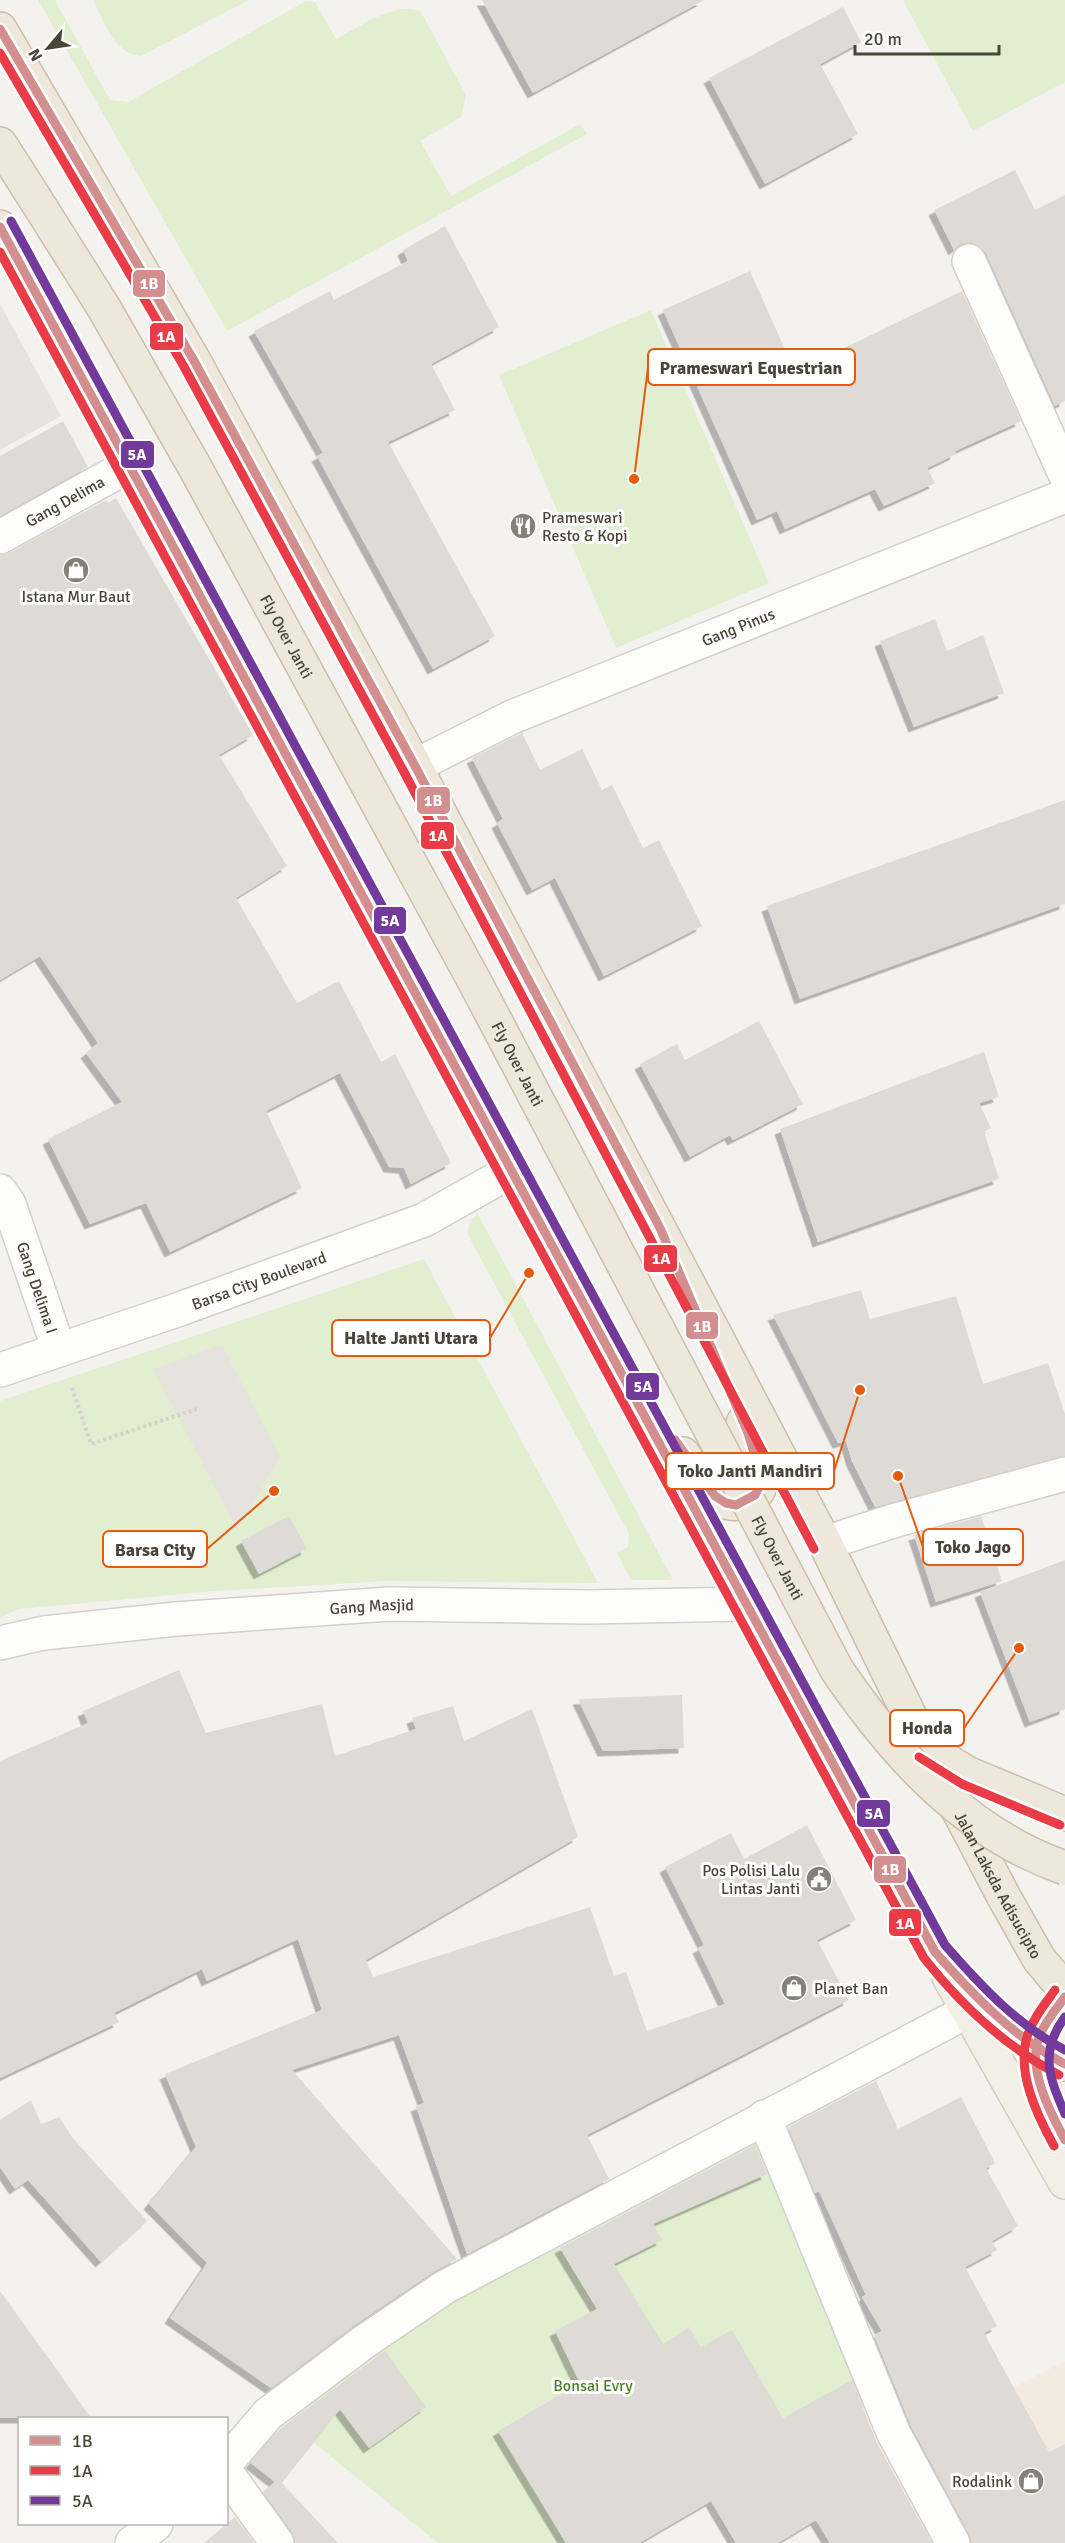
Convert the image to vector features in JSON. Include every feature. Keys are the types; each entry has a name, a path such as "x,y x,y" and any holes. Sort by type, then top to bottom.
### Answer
{"highway":[{"name":"Jalan Laksda Adisucipto","path":"0,29 193,359 415,766 825,1543 925,1747 1039,1959 1065,1990"},
{"name":"Fly Over Janti","path":"0,144 104,308 197,471 477,986 837,1670 871,1720 904,1759 942,1794 989,1830 1046,1862 1065,1869"},
{"path":"0,228 935,1952 982,2011 1036,2050 1065,2064"},
{"path":"569,1277 692,1467 710,1490 726,1503 736,1505 755,1495 760,1485 760,1473 748,1433 660,1228"},
{"path":"925,1747 967,1773 1065,1814"},
{"path":"1048,2110 1036,2050 1046,2023 1065,1997"}],"main road":[{"path":"982,2011 1065,2182"},
{"path":"1048,2110 1065,2140"}],"street":[{"path":"969,261 1065,474"},
{"name":"Gang Delima","path":"0,537 128,466"},
{"name":"Gang Pinus","path":"415,766 512,717 1065,496"},
{"name":"Barsa City Boulevard","path":"0,1370 180,1309 424,1220 511,1171"},
{"name":"Gang Delima I","path":"0,1191 9,1204 59,1350"},
{"path":"825,1543 892,1521 1065,1474"},
{"name":"Gang Masjid","path":"0,1643 44,1633 176,1619 389,1604 588,1607 746,1604"},
{"path":"228,2461 268,2414 363,2342 445,2287 764,2118 982,2011"},
{"path":"764,2118 894,2434 947,2541"},
{"path":"228,2475 277,2543"},
{"path":"132,2543 154,2525"}],"path":[{"path":"72,1387 91,1444 196,1409"}],"shaded area":[{"path":"0,304 61,416 0,450"},
{"path":"222,1345 280,1457 237,1530 153,1369"},
{"path":"1065,2361 1065,2543 963,2543 908,2441"}],"green space":[{"path":"38,0 55,0 110,100 128,102 306,1 315,2 336,39 389,12 411,9 421,12 466,95 461,117 420,141 451,196 580,124 587,134 227,331"},
{"path":"93,0 249,0 141,56 132,54 117,43"},
{"path":"903,0 1065,0 1065,82 973,131"},
{"path":"651,310 769,583 616,648 499,375"},
{"path":"478,1214 673,1580 631,1580 617,1553 628,1547 629,1534 467,1233 470,1221"},
{"path":"424,1259 598,1583 387,1581 215,1591 19,1609 0,1618 0,1401"},
{"name":"Bonsai Evry","path":"762,2122 869,2405 634,2543 438,2543 272,2409 360,2340"}],"building":[{"path":"482,0 704,0 533,93"},
{"path":"843,7 861,42 820,64 858,134 765,184 709,78"},
{"path":"1015,170 1035,210 1065,195 1065,401 1055,406 986,253 979,246 970,242 961,244 954,250 934,210"},
{"path":"445,226 499,327 431,364 455,410 388,442 495,636 433,669 317,456 323,453 254,331 330,291 334,300 408,261 403,250"},
{"path":"750,271 795,372 962,291 1021,421 955,451 956,454 927,468 935,483 884,506 875,489 785,529 777,511 757,520 663,310"},
{"path":"63,421 88,467 0,516 0,456"},
{"path":"116,498 253,735 219,755 287,866 236,898 297,1003 339,981 381,1062 395,1054 451,1163 411,1184 404,1168 389,1167 340,1073 266,1111 302,1188 170,1252 146,1203 90,1224 48,1139 122,1102 86,1053 98,1043 40,956 0,980 0,556 106,500 108,503"},
{"path":"935,619 947,651 983,635 1004,693 914,727 880,641"},
{"path":"522,733 540,770 582,749 602,790 612,785 643,848 659,840 702,926 604,976 555,878 532,890 497,823 503,819 472,758"},
{"path":"1065,800 1065,904 800,999 767,906"},
{"path":"759,1021 803,1104 733,1140 730,1135 690,1157 640,1064 677,1044 685,1060"},
{"path":"984,1052 999,1097 979,1103 991,1128 984,1132 999,1179 818,1242 780,1129"},
{"path":"861,1290 870,1319 956,1296 983,1384 1048,1363 1065,1414 1065,1456 875,1507 852,1461 846,1441 838,1443 773,1315"},
{"path":"289,1516 307,1549 259,1574 241,1541"},
{"path":"981,1516 1002,1581 936,1602 914,1535"},
{"path":"1065,1560 1065,1709 1030,1722 980,1592"},
{"path":"179,1670 206,1733 322,1704 335,1756 416,1729 412,1718 453,1706 464,1741 532,1709 578,1837 366,1960 373,1977 590,1907 614,1976 626,1972 647,2031 725,2004 698,1948 704,1945 665,1867 731,1833 744,1859 807,1825 856,1920 817,1940 849,2000 587,2135 609,2179 467,2254 416,2106 424,2103 399,2035 292,2070 457,2259 435,2271 353,2326 271,2388 170,2318 207,2263 149,2204 196,2147 165,2074 322,2010 298,1939 207,1981 202,1969 114,2013 119,2022 0,2078 0,1761 88,1723 83,1711"},
{"path":"682,1695 684,1748 603,1751 578,1699"},
{"path":"876,2081 898,2129 961,2097 995,2163 986,2168 1018,2226 992,2241 997,2250 965,2267 997,2326 984,2333 1049,2452 1065,2444 1065,2543 972,2543 911,2426 874,2335 882,2331 862,2297 866,2295 819,2191 815,2193 788,2127"},
{"path":"31,2100 41,2124 59,2117 72,2137 147,2221 101,2262 28,2180 15,2189 0,2167 0,2120"},
{"path":"755,2145 767,2174 653,2224 662,2240 614,2264 663,2344 689,2327 701,2347 732,2330 783,2418 852,2380 877,2443 932,2543 830,2543 816,2520 778,2543 736,2543 711,2501 639,2543 566,2543 498,2431 580,2383 555,2331 597,2309 560,2248"},
{"path":"0,2291 90,2417 0,2418"},
{"path":"385,2351 426,2407 369,2448 340,2409 282,2483 338,2543 295,2543 292,2532 263,2492 275,2482 251,2463 281,2428"},
{"path":"235,2517 254,2543 204,2543"}],"transit line":[{"name":"1B","path":"0,29 193,359 415,766 660,1228 748,1433 760,1473 760,1485 755,1495 736,1505 726,1503 715,1496 675,1440"},
{"name":"1A","path":"0,53 183,365 404,772 814,1549"},
{"name":"5A","path":"11,221 945,1945 1000,2004 1031,2029 1065,2050"},
{"name":"1B","path":"0,227 935,1952 964,1984 1011,2028 1065,2064"},
{"name":"1A","path":"0,252 924,1958 953,1992 986,2024 1021,2052 1059,2075"},
{"name":"1A","path":"919,1757 962,1784 1060,1825"},
{"name":"1A","path":"1054,2146 1035,2106 1024,2062 1030,2028 1055,1990"},
{"name":"1B","path":"1065,1997 1047,2021 1036,2049 1036,2063 1042,2090 1065,2140"},
{"name":"5A","path":"1065,2017 1057,2030 1049,2053 1051,2076 1065,2114"}],"place":[{"name":"Prameswari Equestrian","path":"634,479"},
{"name":"Prameswari Resto & Kopi","path":"523,526"},
{"name":"Istana Mur Baut","path":"76,570"},
{"name":"Halte Janti Utara","path":"529,1273"},
{"name":"Toko Janti Mandiri","path":"860,1390"},
{"name":"Toko Jago","path":"898,1476"},
{"name":"Barsa City","path":"274,1491"},
{"name":"Honda","path":"1019,1648"},
{"name":"Pos Polisi Lalu Lintas Janti","path":"819,1879"},
{"name":"Planet Ban","path":"794,1988"},
{"name":"Rodalink","path":"1031,2481"}]}
